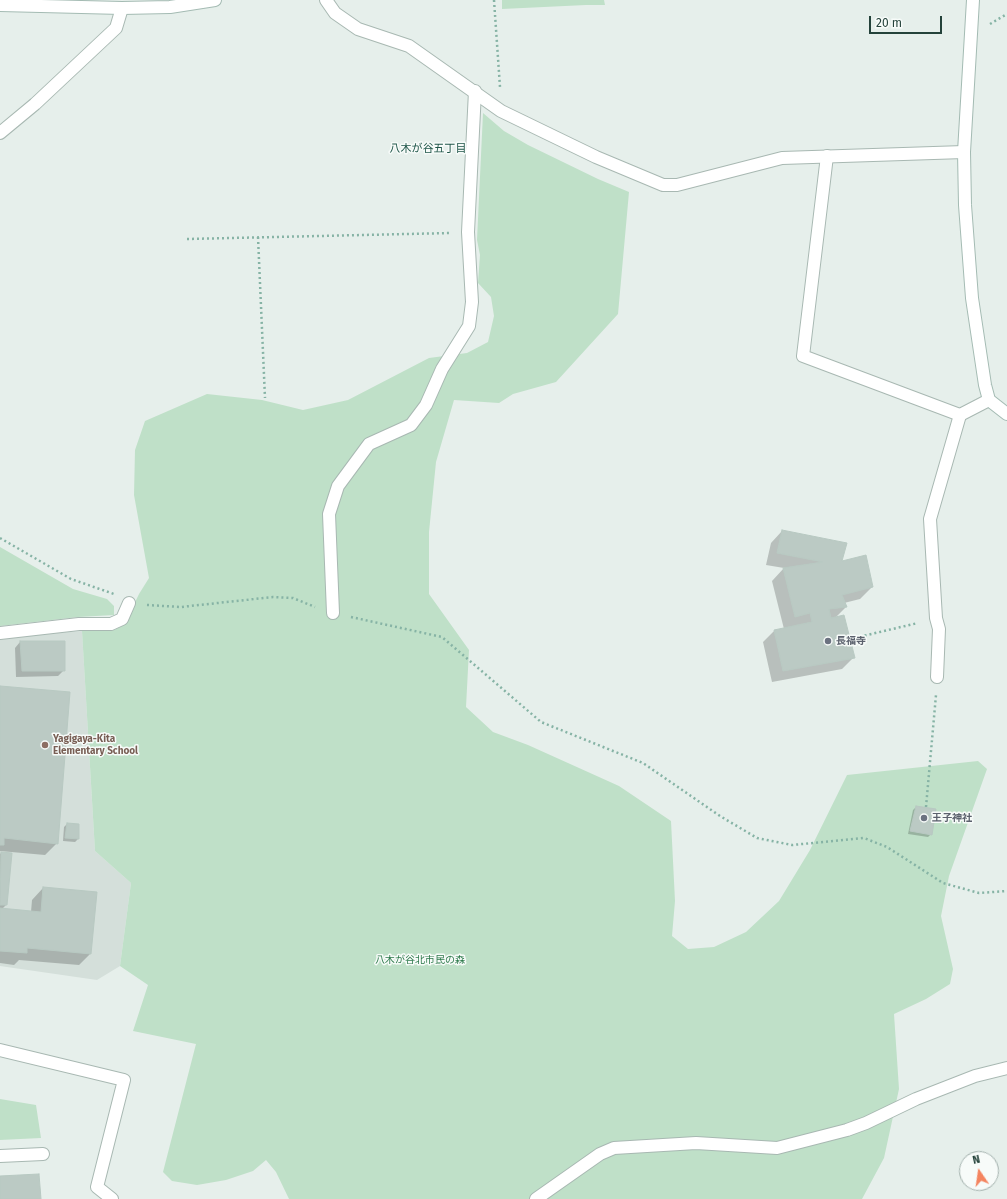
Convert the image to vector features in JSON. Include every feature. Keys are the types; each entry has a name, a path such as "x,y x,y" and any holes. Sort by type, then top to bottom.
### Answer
{"street":[{"path":"0,5 122,8 170,7 215,0"},
{"path":"326,0 335,13 358,29 409,46 475,91 501,111 596,157 663,185 677,185 782,158 964,152"},
{"path":"973,0 964,152 965,205 972,298 985,385 989,400 1007,414"},
{"path":"0,133 35,104 116,28 122,8"},
{"path":"333,613 329,514 338,486 369,444 410,425 426,405 442,369 468,326 472,302 468,232 475,91"},
{"path":"827,156 804,356 960,415"},
{"path":"937,677 939,629 936,618 930,519 960,415 989,400"},
{"path":"0,633 79,624 111,624 122,619 129,603"},
{"path":"0,1050 124,1080 97,1187 112,1199"},
{"path":"536,1199 600,1154 614,1148 696,1143 777,1148 847,1130 866,1123 916,1098 975,1076 1007,1068"},
{"path":"0,1156 43,1154"}],"path":[{"path":"494,0 501,111"},
{"path":"187,239 468,232"},
{"path":"258,237 265,398"},
{"path":"0,538 71,579 110,592 129,603 181,607 273,597 293,598 318,609 333,613 442,637 542,722 643,763 720,816 757,838 792,845 864,838 887,846 943,883 979,893 1007,891"},
{"path":"850,639 936,618"},
{"path":"926,807 937,677"}],"shaded area":[{"name":"Yagigaya-Kita Elementary School","path":"82,631 95,851 131,883 120,966 97,980 0,966 0,640 20,636"}],"green space":[{"path":"502,0 604,0 605,5 502,9"},
{"name":"八木が谷北市民の森","path":"483,113 504,131 528,145 598,179 629,192 618,314 556,382 513,394 499,403 454,400 436,462 429,532 429,594 469,650 466,707 493,732 528,745 619,786 671,821 675,901 672,936 688,949 714,947 746,932 779,901 810,850 847,775 978,761 987,769 949,876 941,916 953,969 950,984 926,999 894,1014 899,1089 884,1158 862,1199 289,1199 276,1172 266,1160 253,1171 226,1180 197,1185 172,1181 163,1172 196,1044 133,1031 148,985 120,966 131,883 95,851 82,631 114,630 124,625 139,594 149,578 134,495 135,450 145,421 207,394 262,400 303,410 348,400 429,358 467,353 488,342 494,316 491,297 478,283 480,255 477,240"},
{"path":"0,547 73,589 107,599 114,606 114,615 78,617 0,626"},
{"path":"0,1099 36,1105 41,1138 0,1140"}],"building":[{"path":"782,530 847,543 842,561 866,555 873,587 842,595 847,607 829,609 831,618 844,615 855,658 783,671 774,630 812,622 810,613 795,617 783,568 823,562 777,553"},
{"path":"20,641 65,641 65,671 22,671"},
{"path":"0,686 70,692 58,844 4,838 4,845 0,845"},
{"path":"916,806 936,809 932,835 910,831"},
{"path":"67,823 79,824 79,839 65,838"},
{"path":"1,852 12,853 7,905 0,905"},
{"path":"43,887 97,892 91,954 27,948 27,953 0,951 0,908 41,912"},
{"path":"39,1174 41,1199 0,1199 0,1176"}],"place":[{"name":"長福寺","path":"828,641"},
{"name":"Yagigaya-Kita Elementary School","path":"45,745"},
{"name":"王子神社","path":"924,818"}],"district":[{"name":"八木が谷五丁目","path":"428,149"}]}
